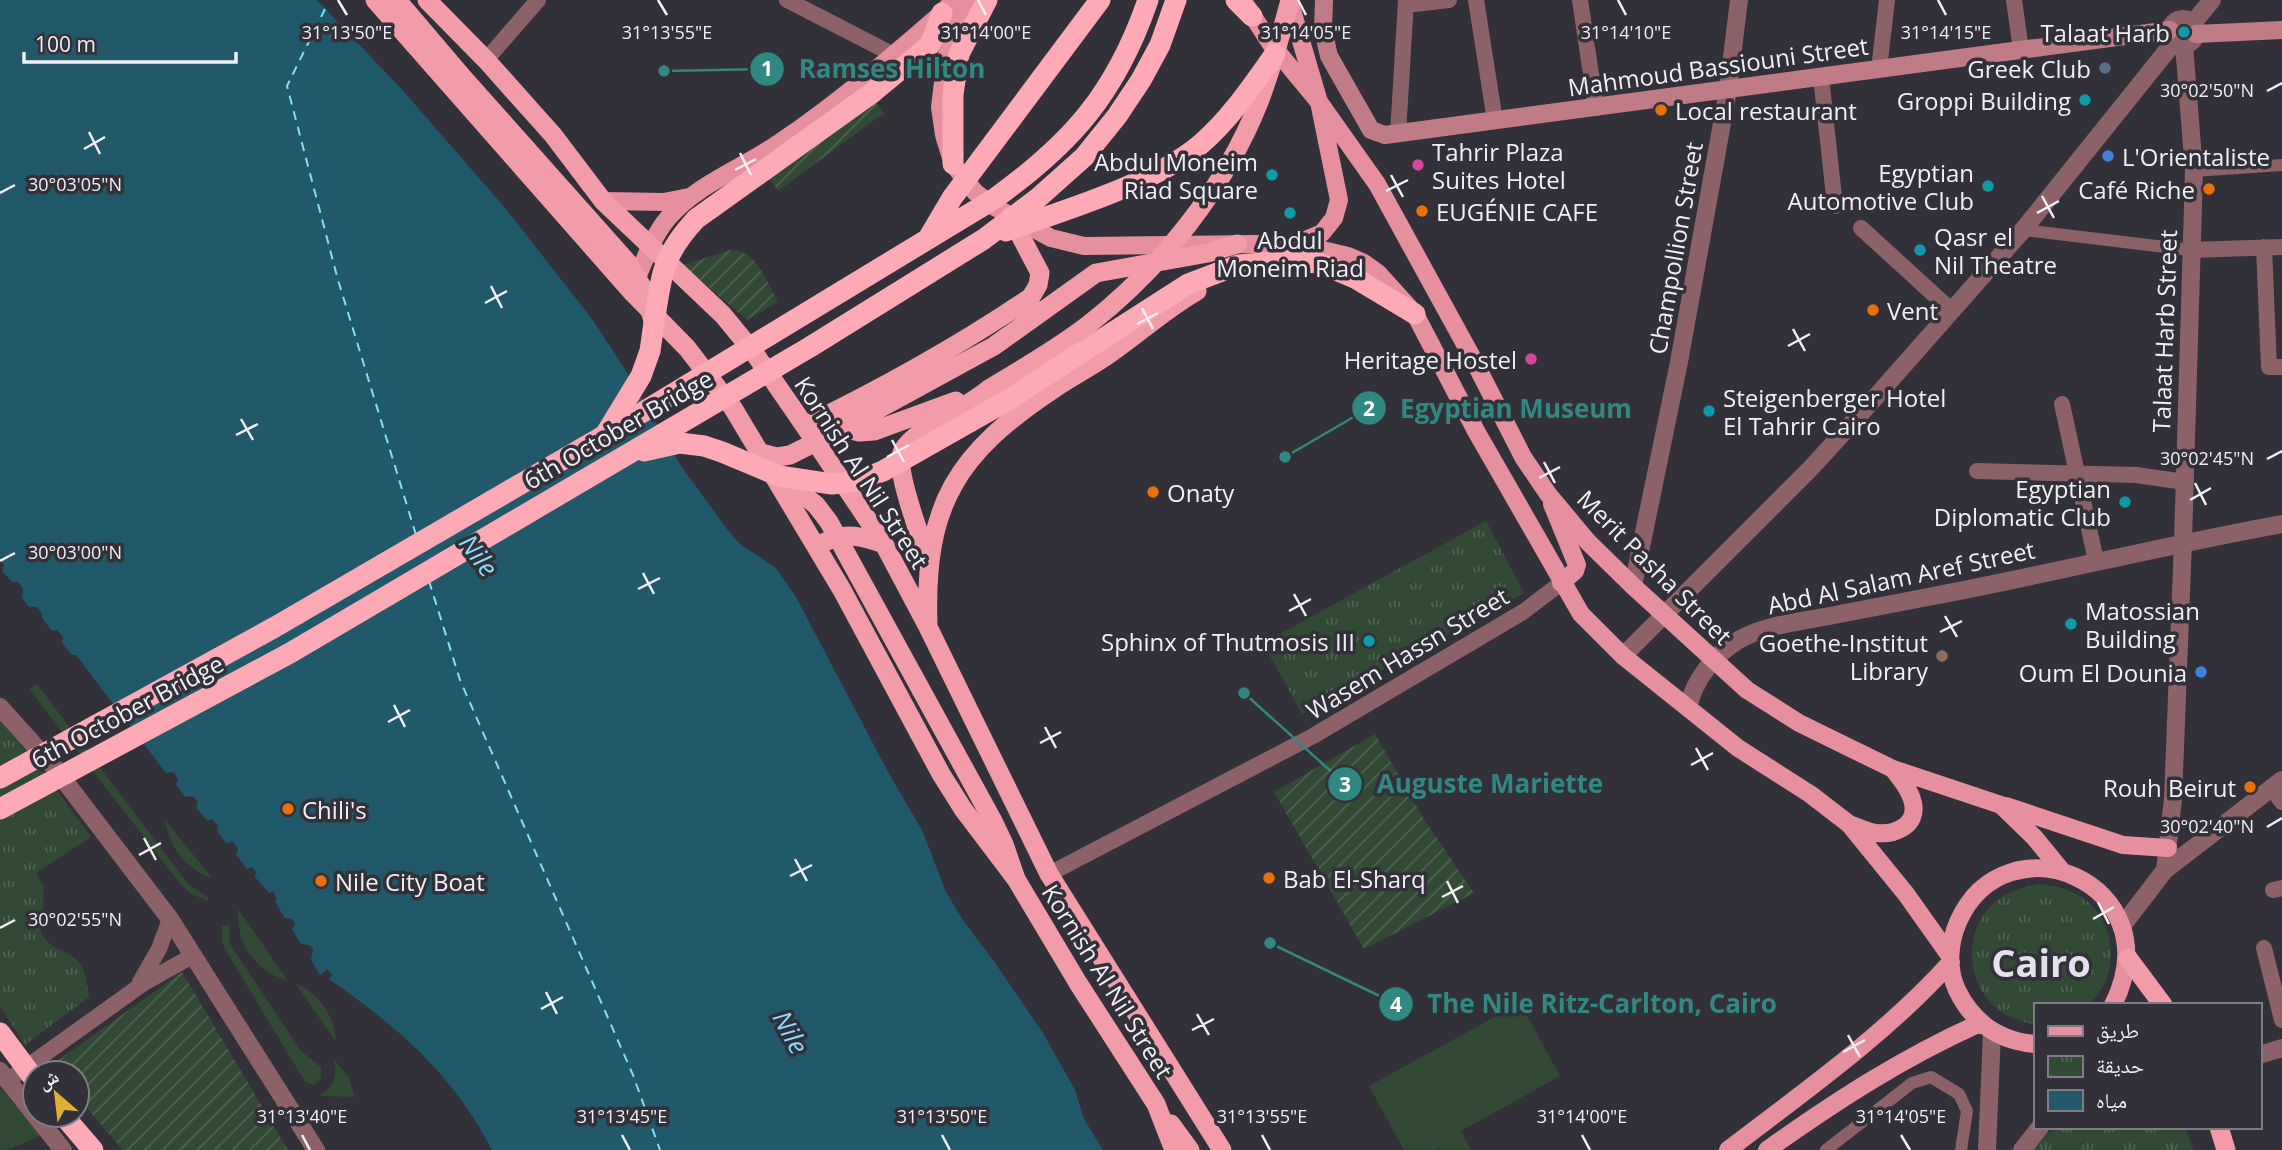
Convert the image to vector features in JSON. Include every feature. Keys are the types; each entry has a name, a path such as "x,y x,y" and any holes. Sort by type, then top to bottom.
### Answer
{"highway":[{"name":"Kornish Al Nil Street","path":"375,0 631,291 687,348 733,408 842,590 941,775 1016,879 1078,983 1156,1104 1174,1150"},
{"path":"397,0 629,264 642,287 654,323"},
{"name":"Kornish Al Nil Street","path":"427,0 486,60 553,135 598,196 723,315 755,354 816,442 884,544 928,626 1049,874 1222,1150"},
{"path":"953,164 953,94 959,54 987,0"},
{"path":"928,238 952,198 1100,0"},
{"name":"6th October Bridge","path":"0,778 275,627 605,435 994,199 1030,173 1065,142 1096,105 1121,66 1148,0"},
{"name":"6th October Bridge","path":"0,809 290,653 810,347 985,239 1038,198 1092,147 1141,80 1160,44 1177,0"},
{"path":"1236,0 1247,8"},
{"path":"929,564 901,469 901,455 908,443 1088,325 1141,278 1191,220 1242,139 1259,102 1289,0"},
{"path":"605,435 641,376 650,351 665,261 676,241 696,219 872,93 930,45 948,7"},
{"path":"985,239 1117,190 1166,167 1199,146 1229,118 1275,54"},
{"path":"569,219 584,226 591,221 598,196"},
{"path":"804,426 856,401 946,350 1031,297 1038,285 1040,273 1010,216"},
{"path":"761,453 777,457 790,454 844,428 994,346 1096,273 1197,255 1237,244"},
{"path":"624,456 680,443 704,446 779,476 832,484 858,481 883,471 1010,399 1188,284 1238,265 1295,261 1319,263 1355,278 1415,314"},
{"path":"928,626 929,564 936,524 949,489 985,444 1037,399 1107,355 1170,308 1213,282 1254,264"},
{"path":"844,428 859,432 874,431 989,389"},
{"path":"779,476 816,505 829,522 993,821 1016,879"},
{"path":"815,546 840,535 862,536 884,544"},
{"path":"2128,958 2162,1003"},
{"path":"0,1033 21,1061"},
{"path":"1138,1076 1164,1059"},
{"path":"1156,1104 1190,1150"},
{"path":"74,1129 93,1150"},
{"path":"2220,1129 2226,1150"}],"main road":[{"path":"966,0 946,58 940,107 944,135 953,164 975,192 993,206 1051,238 1084,246 1286,246 1333,251 1364,263 1392,287 1415,314 1476,430 1581,614 1623,656 1738,747 1810,794 1849,824 1906,894 1950,959"},
{"path":"1286,246 1305,242 1322,233 1334,218 1339,200 1319,103 1289,0"},
{"path":"1324,0 1323,30 1329,56 1357,108 1371,130 1385,135 1398,134"},
{"path":"631,291 650,247 668,218 689,197 778,144 853,89 948,7"},
{"name":"Merit Pasha Street","path":"1247,8 1377,184 1472,357 1523,457 1548,494 1588,542 1713,661 1748,690 1788,716 1893,769 2001,805 2034,837 2062,871"},
{"name":"Mahmoud Bassiouni Street","path":"1398,134 2021,50 2184,32 2282,30"},
{"path":"598,196 664,202 689,197"},
{"path":"1548,494 1577,565 1575,572 1561,583"},
{"path":"1849,824 1877,833 1896,832 1909,823 1913,802 1893,769"},
{"path":"2001,805 2123,845 2168,848"},
{"path":"2034,1044 2017,1042 1986,1028 1965,1006 1955,985 1950,959 1954,933 1963,911 1978,893 1996,879 2017,871 2040,868 2062,871 2082,879 2099,891 2113,907 2122,926 2128,958 2124,984 2114,1003"},
{"path":"1728,1150 1866,1043 1924,992 1950,959"},
{"path":"1767,1150 1868,1081 1934,1044 1986,1028"}],"street":[{"path":"486,60 538,0"},
{"path":"787,0 894,55"},
{"path":"1398,134 1406,2 1450,0"},
{"path":"1476,0 1495,121"},
{"path":"1580,0 1596,108"},
{"name":"Champollion Street","path":"1633,586 1679,362 1728,90 1740,0"},
{"path":"1880,69 1887,0"},
{"path":"2014,0 2021,50"},
{"name":"Talaat Harb Street","path":"2165,870 2173,799 2185,482 2193,171 2184,32 2189,0"},
{"path":"1623,656 1811,468 1952,311 2023,230 2212,0"},
{"path":"1821,77 1835,206"},
{"path":"2193,171 2282,165"},
{"path":"1861,228 1952,311"},
{"path":"2023,230 2190,250 2282,247"},
{"path":"2263,247 2269,367 2282,366"},
{"path":"2062,404 2096,561"},
{"path":"1977,471 2136,475 2185,482"},
{"name":"Abd Al Salam Aref Street","path":"1689,708 1696,684 1713,661 1737,641 1756,633 1790,623 1964,590 2183,541 2282,524"},
{"name":"Wasem Hassn Street","path":"1049,874 1313,736 1523,612 1561,583"},
{"path":"0,707 54,767 170,919 316,1150"},
{"path":"2122,926 2165,870 2279,790"},
{"path":"132,992 159,949 170,919"},
{"path":"2264,948 2282,1020"},
{"path":"63,1150 4,1076 157,975 194,955"},
{"path":"1986,1028 1987,1150"},
{"path":"2261,1054 2282,1048"},
{"path":"1826,1150 1912,1083 1931,1077 1959,1094 1967,1111 1961,1150"},
{"path":"2022,1150 2038,1129"}],"green space":[{"path":"873,98 884,113 778,191 767,176"},
{"path":"730,250 739,251 754,261 778,302 747,320 683,265"},
{"path":"1486,521 1524,593 1302,714 1263,643"},
{"path":"37,684 188,884 209,898 208,901 191,894 182,886 29,689"},
{"path":"0,718 91,837 36,873 44,887 41,932 50,944 71,955 80,964 89,997 25,1045 0,1006"},
{"path":"1375,734 1424,819 1474,893 1364,949 1274,792"},
{"path":"165,820 213,879 195,870 181,857 171,840"},
{"path":"2039,884 2080,896 2102,919 2111,949 2106,979 2090,1003 2034,1003 2034,1024 2011,1017 1996,1007 1984,994 1976,979 1972,961 1977,927 1986,912 1999,899 2018,889"},
{"path":"238,909 288,981 266,970 250,954 240,934"},
{"path":"229,925 232,947 301,1051 321,1067 321,1078 314,1085 305,1082 225,949 222,926"},
{"path":"182,972 288,1150 123,1150 91,1113 91,1059 60,1059"},
{"path":"295,983 312,993 324,1006 335,1032 336,1042"},
{"path":"1520,1003 1560,1076 1461,1131 1471,1150 1404,1150 1369,1086"},
{"path":"333,1058 348,1076 355,1097 319,1096 334,1080"},
{"path":"0,1088 21,1112 21,1129 37,1129 42,1135 7,1150 0,1150"},
{"path":"2057,1129 2186,1129 2193,1150 2029,1150 2046,1133"}],"water":[{"name":"Nile","path":"0,0 317,0 405,93 506,209 592,319 623,366 681,466 727,529 741,545 776,568 796,597 887,770 923,832 945,890 962,919 1043,1033 1075,1090 1084,1119 1103,1150 492,1150 460,1098 422,1054 401,1034 329,979 332,975 327,969 320,975 311,960 313,950 310,945 301,944 292,929 295,924 292,919 285,918 275,902 277,899 273,891 269,893 255,877 256,872 252,867 247,869 236,854 238,849 233,842 226,843 212,819 208,821 196,808 198,802 193,796 185,797 176,784 178,779 173,772 166,773 76,655 72,655 62,643 63,637 57,630 52,631 37,607 29,607 22,598 23,589 18,582 12,582 2,571"}],"ferry route":[{"path":"325,9 287,86 338,280 416,535"},
{"path":"429,581 460,680 633,1075 660,1150"}],"place":[{"name":"Talaat Harb","path":"2184,32"},
{"name":"Greek Club","path":"2105,68"},
{"name":"Ramses Hilton","path":"664,71"},
{"name":"Groppi Building","path":"2085,100"},
{"name":"Local restaurant","path":"1661,110"},
{"name":"L'Orientaliste","path":"2108,156"},
{"name":"Tahrir Plaza Suites Hotel","path":"1418,165"},
{"name":"Abdul Moneim Riad Square","path":"1272,175"},
{"name":"Egyptian Automotive Club","path":"1988,186"},
{"name":"Café Riche","path":"2209,189"},
{"name":"EUGÉNIE CAFE","path":"1422,211"},
{"name":"Abdul Moneim Riad","path":"1290,213"},
{"name":"Qasr el Nil Theatre","path":"1920,250"},
{"name":"Vent","path":"1873,310"},
{"name":"Heritage Hostel","path":"1531,359"},
{"name":"Steigenberger Hotel El Tahrir Cairo","path":"1709,411"},
{"name":"Egyptian Museum","path":"1285,457"},
{"name":"Onaty","path":"1153,492"},
{"name":"Egyptian Diplomatic Club","path":"2125,502"},
{"name":"Matossian Building","path":"2071,624"},
{"name":"Sphinx of Thutmosis III","path":"1369,641"},
{"name":"Goethe-Institut Library","path":"1942,656"},
{"name":"Oum El Dounia","path":"2201,672"},
{"name":"Auguste Mariette","path":"1244,693"},
{"name":"Rouh Beirut","path":"2250,787"},
{"name":"Chili's","path":"288,809"},
{"name":"Bab El-Sharq","path":"1269,878"},
{"name":"Nile City Boat","path":"321,881"},
{"name":"The Nile Ritz-Carlton, Cairo","path":"1270,943"}],"district":[{"name":"Cairo","path":"2041,962"}]}
